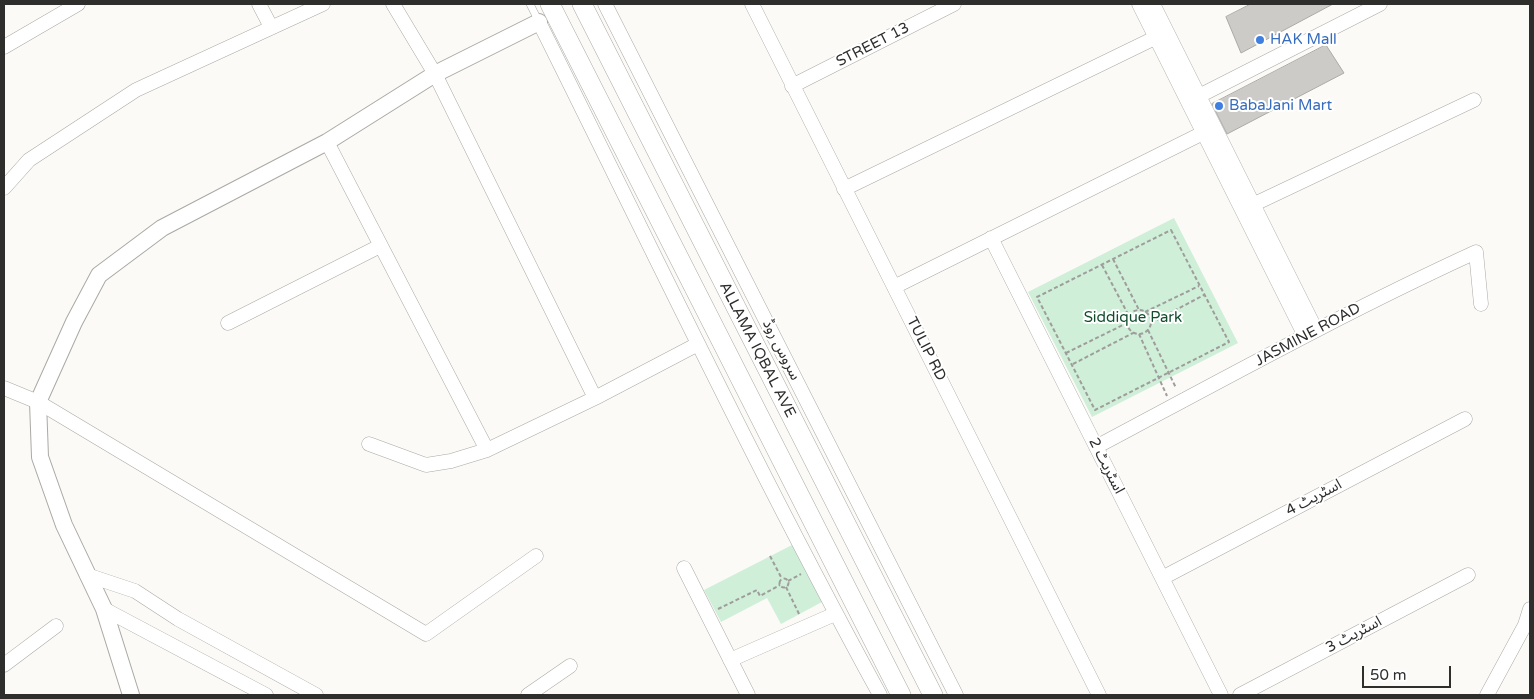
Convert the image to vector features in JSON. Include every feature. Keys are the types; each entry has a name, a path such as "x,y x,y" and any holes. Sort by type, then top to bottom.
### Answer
{"main road":[{"name":"ALLAMA IQBAL AVE","path":"550,4 901,695"},
{"name":"ALLAMA IQBAL AVE","path":"582,4 933,695"}],"street":[{"path":"4,47 78,4"},
{"path":"259,4 271,27"},
{"path":"4,188 29,160 136,90 322,4"},
{"path":"392,4 435,74 595,398"},
{"name":"سروس روڈ","path":"605,4 956,695"},
{"name":"TULIP RD","path":"752,4 1099,695"},
{"name":"STREET 13","path":"792,86 954,4"},
{"path":"1139,4 1161,34 1199,96 1209,130"},
{"path":"1153,4 1161,34 1310,333"},
{"path":"1199,96 1375,5"},
{"path":"132,695 104,609 64,525 40,457 38,402 74,322 99,275 162,228 326,142 435,74 539,22 698,344 836,614 880,695"},
{"path":"844,189 1161,34"},
{"path":"1248,206 1474,100"},
{"path":"894,286 1209,130"},
{"path":"326,142 487,450"},
{"name":"اسٹریٹ 2","path":"991,238 1164,577 1221,695"},
{"path":"228,324 380,246"},
{"name":"JASMINE ROAD","path":"1096,447 1401,286 1476,252 1481,304"},
{"path":"369,444 426,465 451,461 487,450 595,398 698,344"},
{"path":"4,388 38,402 426,634 536,556"},
{"name":"اسٹریٹ 4","path":"1164,577 1465,419"},
{"path":"684,568 748,695"},
{"path":"87,575 135,591 178,619 316,695"},
{"name":"اسٹریٹ 3","path":"1240,695 1468,576"},
{"path":"104,609 266,695"},
{"path":"1487,695 1525,625 1530,609"},
{"path":"730,660 836,614"},
{"path":"4,666 56,626"},
{"path":"528,695 570,666"}],"lane":[{"path":"530,4 539,22"}],"path":[{"path":"1171,230 1229,342 1095,410 1037,298 1113,259 1171,230"},
{"path":"1113,259 1139,310 1145,312 1199,286"},
{"path":"1102,266 1129,316"},
{"path":"1056,365 1072,364 1133,333 1138,334 1148,330 1151,324 1204,295"},
{"path":"1133,333 1127,323 1129,316 1139,310"},
{"path":"1145,312 1151,324"},
{"path":"1056,365 1066,353 1127,323"},
{"path":"1148,330 1169,373 1177,404"},
{"path":"1138,334 1159,378 1177,404"},
{"path":"770,556 782,579 788,581 786,587 806,627"},
{"path":"707,614 757,590 760,596 780,585 782,579"},
{"path":"780,585 786,587"}],"green space":[{"name":"Siddique Park","path":"1174,218 1238,343 1092,417 1028,292"},
{"path":"792,545 822,602 781,624 767,598 721,622 704,590"}],"building":[{"path":"1251,4 1333,4 1241,53 1226,17"},
{"path":"1326,45 1344,73 1227,134 1212,104"}],"place":[{"name":"HAK Mall","path":"1260,40"},
{"name":"BabaJani Mart","path":"1219,106"}]}
